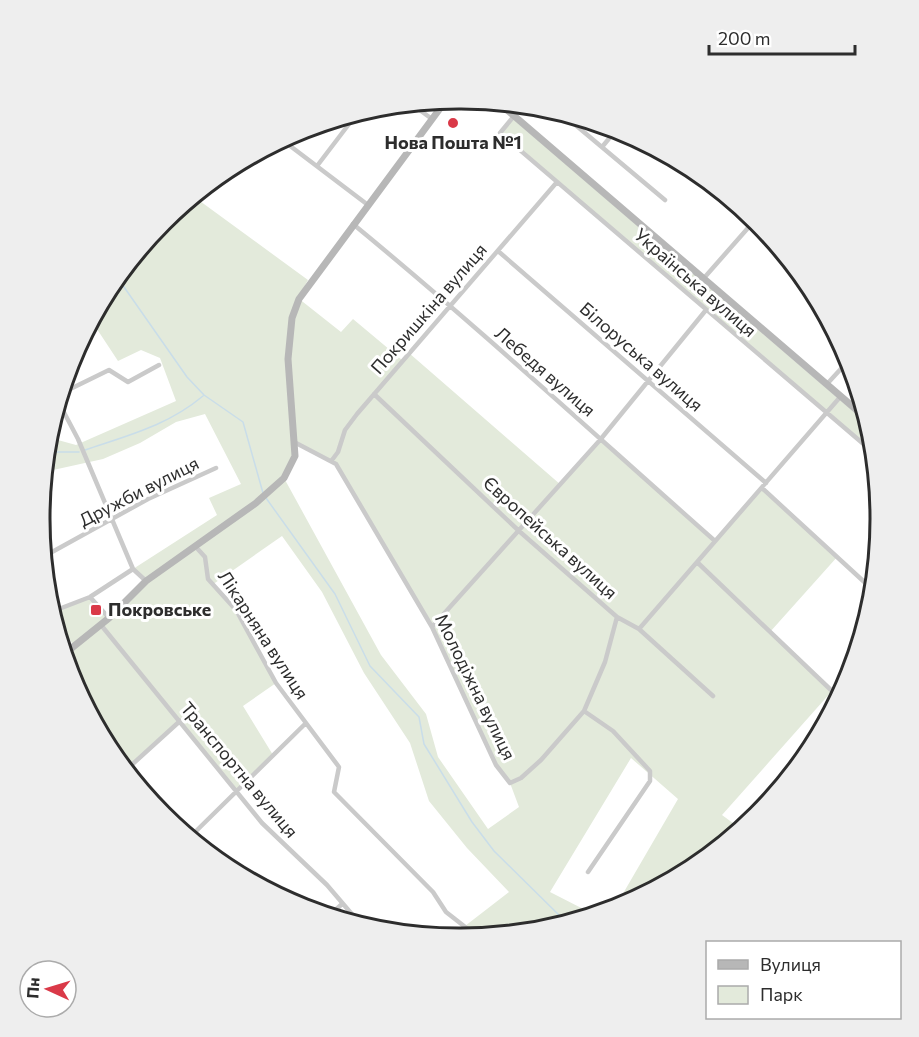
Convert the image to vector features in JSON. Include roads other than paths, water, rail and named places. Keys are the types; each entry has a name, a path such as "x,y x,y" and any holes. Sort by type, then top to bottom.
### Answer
{"street":[{"path":"71,649 101,626 146,581 271,491 291,466 296,443 288,358 292,318 299,299 440,109"},
{"path":"420,110 432,119"},
{"path":"509,112 855,408"},
{"name":"Українська вулиця","path":"514,116 500,133 863,443"},
{"path":"317,166 348,123"},
{"path":"576,125 664,200"},
{"path":"602,147 610,138"},
{"path":"290,146 368,205"},
{"name":"Покришкіна вулиця","path":"332,460 339,452 345,430 374,394 557,182"},
{"name":"Лебедя вулиця","path":"354,225 450,306 535,383 572,411 600,440 715,541"},
{"path":"704,278 748,228"},
{"name":"Білоруська вулиця","path":"498,251 766,483"},
{"path":"432,627 600,440 706,310"},
{"path":"70,389 109,370 128,382 159,365"},
{"path":"827,384 841,369"},
{"name":"Європейська вулиця","path":"374,394 519,531 617,617 639,628 713,696"},
{"path":"639,628 841,396"},
{"path":"63,411 78,439 133,569 146,581"},
{"path":"296,443 332,460"},
{"name":"Молодіжна вулиця","path":"332,460 432,627 496,765 510,783 521,778 541,760 584,711"},
{"name":"Дружби вулиця","path":"51,553 148,499 216,468"},
{"path":"762,488 864,582"},
{"name":"Лікарняна вулиця","path":"194,545 205,557 207,579 236,610 276,683 339,767 334,792 433,892 447,912 467,928"},
{"path":"697,562 831,690"},
{"path":"59,609 90,597 133,569"},
{"path":"90,597 109,618"},
{"path":"588,872 650,781 650,771 613,731 584,711 605,662 617,617"},
{"name":"Транспортна вулиця","path":"101,626 237,790 262,824 327,885 352,915"},
{"path":"132,765 180,721"},
{"path":"195,832 306,723"},
{"path":"336,910 342,904"}],"waterway":[{"path":"123,285 187,377 204,395 243,422 263,493"},
{"path":"85,450 161,422 176,415 203,396"},
{"path":"55,452 79,452"},
{"path":"266,498 335,594 370,666 419,717 424,744 472,822 494,851 560,916"}],"place":[{"name":"Нова Пошта №1","path":"453,123"},
{"name":"Покровське","path":"96,610"}]}
